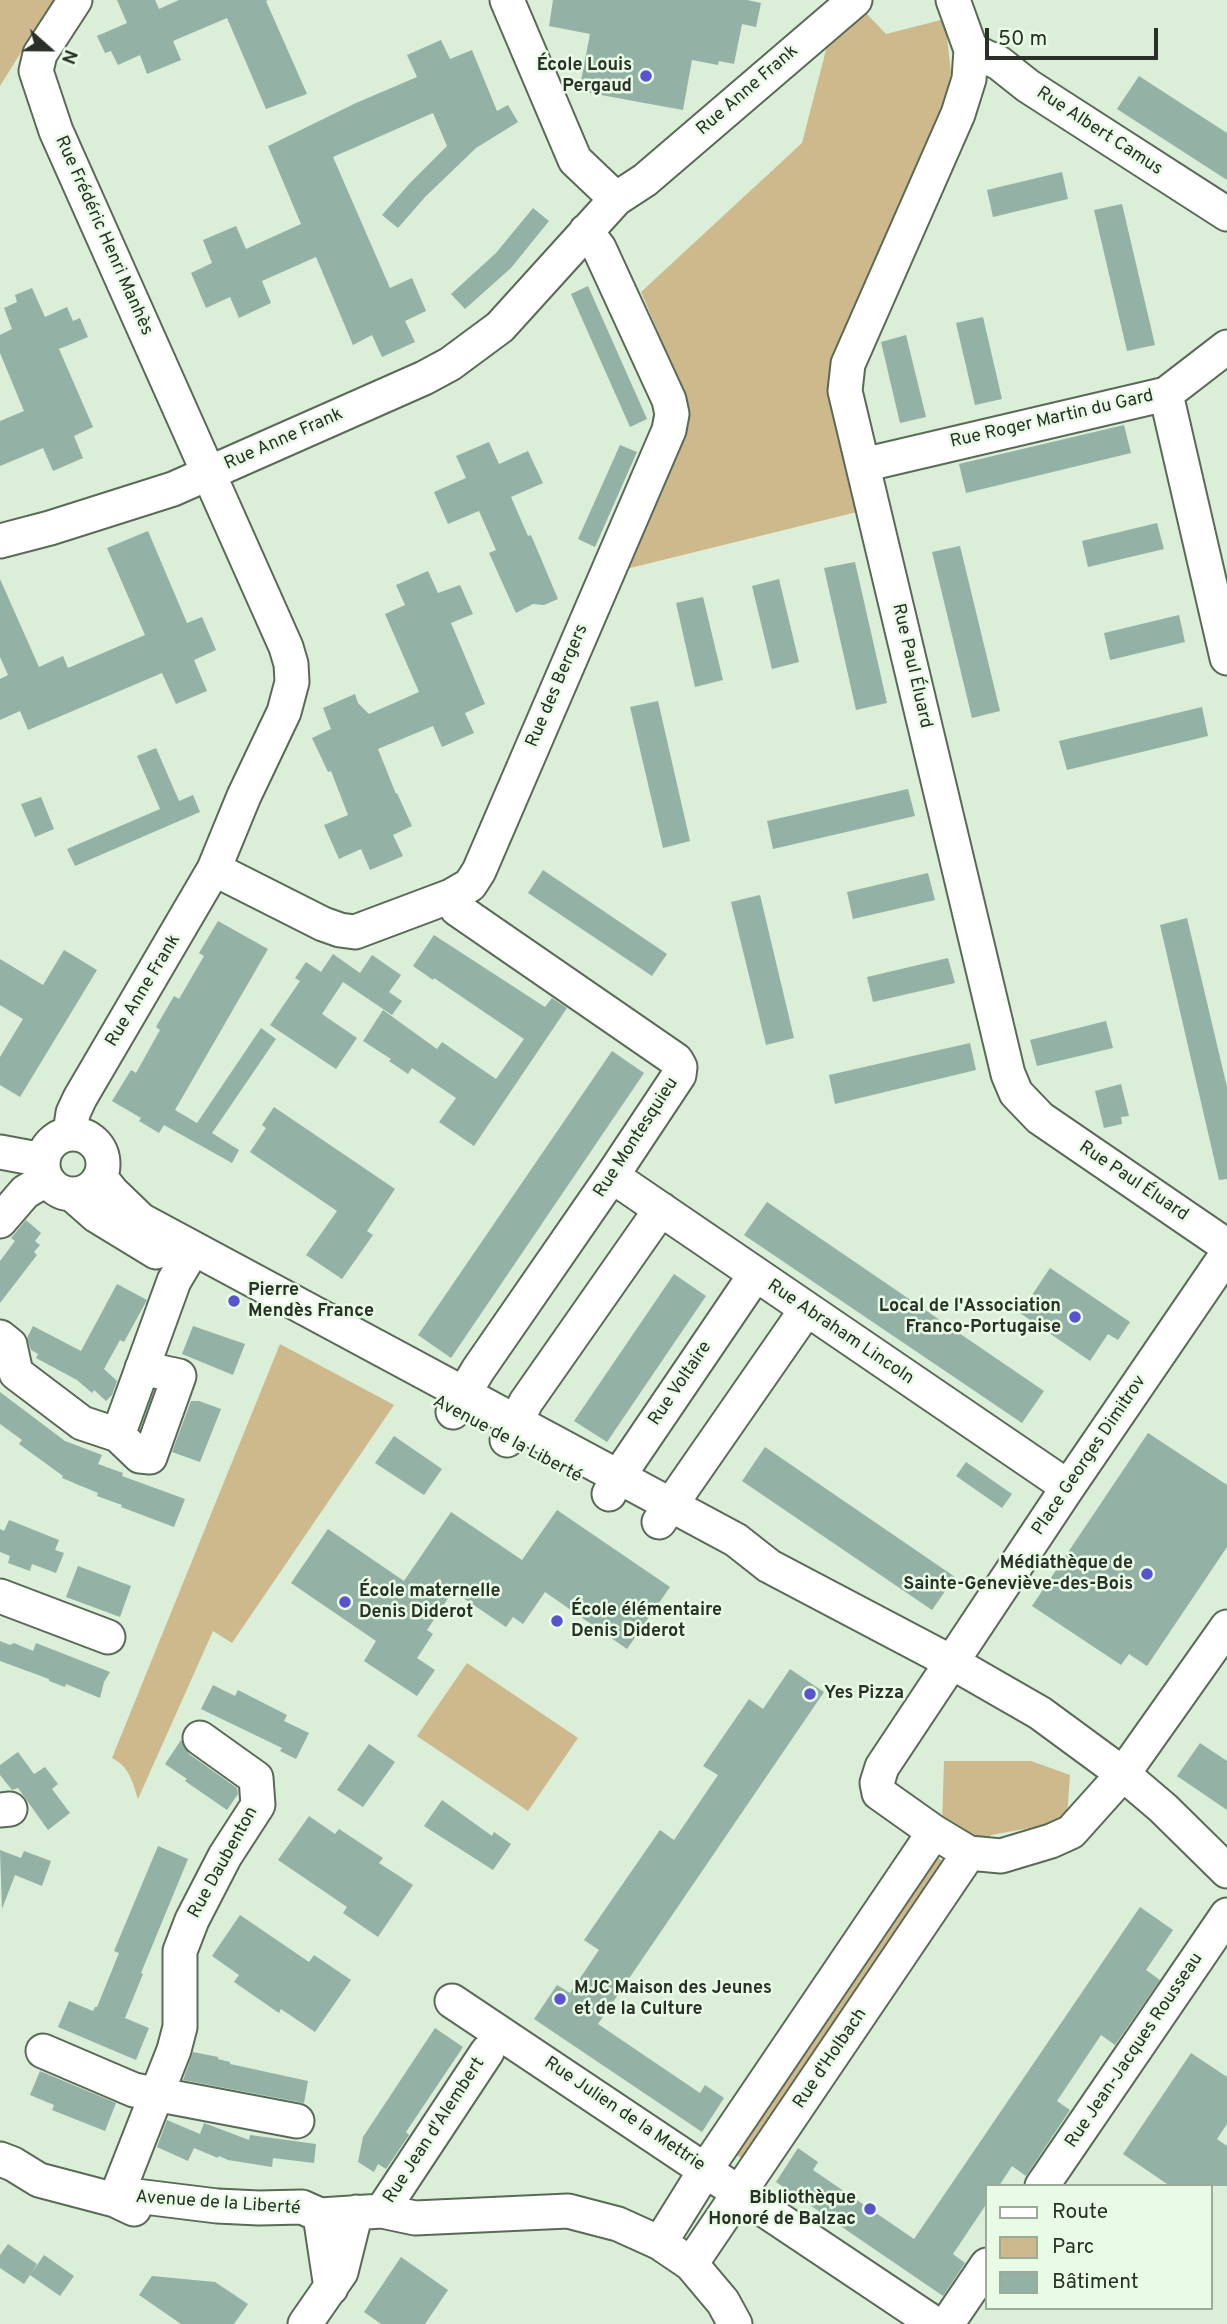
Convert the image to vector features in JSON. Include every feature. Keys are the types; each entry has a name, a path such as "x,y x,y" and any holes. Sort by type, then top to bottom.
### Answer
{"street":[{"name":"Rue Frédéric Henri Manhès","path":"75,0 40,54 36,71 56,131 209,474"},
{"path":"507,0 575,160 616,199"},
{"name":"Rue Anne Frank","path":"70,1133 73,1113 80,1098 214,869 244,796 285,712 292,682 286,647 209,474 424,378 481,342 507,320 616,199 645,180 855,0"},
{"name":"Rue Paul Éluard","path":"953,0 971,50 969,79 958,114 848,364 845,391 1008,1074 1016,1093 1040,1118 1227,1246"},
{"name":"Rue Albert Camus","path":"971,50 999,63 1028,86 1227,214"},
{"name":"Rue des Bergers","path":"214,869 340,930 355,932 451,896 470,885 479,871 668,430 672,414 669,400 599,248 586,231"},
{"name":"Rue Roger Martin du Gard","path":"863,465 1166,394 1227,347"},
{"path":"1166,394 1227,658"},
{"path":"0,541 173,489 209,474"},
{"name":"Rue Montesquieu","path":"451,896 457,909 676,1060 680,1067 679,1075 458,1402"},
{"path":"0,1152 83,1192 93,1186 100,1177 103,1156 98,1146 81,1134 60,1136 46,1150 54,1178"},
{"name":"Rue Abraham Lincoln","path":"612,1176 1068,1487"},
{"name":"Avenue de la Liberté","path":"100,1177 111,1192 141,1220 188,1257 664,1514 736,1540 748,1561 802,1591 953,1662 1040,1713 1124,1774 1227,1871"},
{"path":"0,1221 25,1192 54,1178"},
{"name":"Avenue de la Liberté","path":"54,1178 97,1216 134,1240 188,1257"},
{"path":"511,1431 526,1402 661,1209"},
{"name":"Place Georges Dimitrov","path":"1227,1254 882,1767 877,1783 879,1793 969,1853 1001,1856 1071,1832 1124,1774 1227,1627"},
{"path":"0,1337 9,1345 16,1373 82,1423 118,1435 174,1282 188,1257"},
{"name":"Rue Voltaire","path":"613,1486 755,1275"},
{"path":"664,1514 806,1310"},
{"path":"0,1596 108,1637"},
{"name":"Rue Daubenton","path":"115,2200 174,2050 180,2026 180,1951 225,1856 258,1805 256,1778 200,1738"},
{"name":"Avenue de la Liberté","path":"1124,1774 1152,1821 1199,1863 1227,1893"},
{"path":"666,2234 706,2169 934,1832"},
{"name":"Rue d'Holbach","path":"697,2255 969,1853"},
{"name":"Rue Jean-Jacques Rousseau","path":"1043,2184 1227,1915"},
{"name":"Rue Julien de la Mettrie","path":"452,2001 935,2324"},
{"path":"43,2051 134,2090 297,2121"},
{"name":"Rue Jean d'Alembert","path":"305,2324 341,2272 369,2212 487,2052"},
{"name":"Avenue de la Liberté","path":"0,2159 39,2180 115,2200 136,2196 217,2206 302,2207 320,2215 369,2212 426,2196 573,2191 597,2195 623,2203 697,2255 740,2290 760,2324"},
{"name":"Avenue de la Liberté","path":"0,2179 39,2180"},
{"path":"320,2215 331,2288"},
{"name":"Avenue de la Liberté","path":"697,2255 735,2324"},
{"path":"947,2324 986,2266"}],"green space":[{"path":"0,0 54,0 0,86"},
{"path":"866,13 886,34 945,19 951,73 946,100 835,359 861,511 622,570 689,406 641,292 802,143 827,46"},
{"path":"280,1344 394,1405 232,1643 213,1631 138,1799 126,1770 112,1758"},
{"path":"467,1663 578,1738 528,1811 417,1736"},
{"path":"944,1761 1031,1761 1070,1775 1067,1817 1046,1832 1035,1827 991,1835 985,1846 942,1826"},
{"path":"932,1853 949,1866 747,2162 731,2151"}],"building":[{"path":"117,0 155,0 159,9 179,0 268,0 266,1 307,94 266,109 227,18 173,41 181,60 147,74 140,55 118,65 111,51 105,53 97,36 127,23"},
{"path":"553,0 747,0 761,3 756,27 742,24 734,64 719,61 718,65 692,60 683,110 579,91 590,34 549,26"},
{"path":"441,40 450,59 472,50 497,111 508,105 518,122 476,148 425,197 398,228 382,215 447,146 433,113 333,157 390,288 412,278 426,311 405,321 415,342 382,357 372,335 353,345 316,257 262,281 271,303 239,318 230,297 206,308 191,273 212,263 203,240 236,226 246,249 301,224 268,146 417,77 407,55"},
{"path":"1139,76 1227,133 1227,180 1117,109"},
{"path":"1062,172 1068,199 993,217 987,190"},
{"path":"1122,204 1155,345 1127,351 1094,210"},
{"path":"533,208 549,221 511,268 465,309 451,294 496,253"},
{"path":"588,286 647,419 630,427 571,294"},
{"path":"32,288 45,317 67,307 73,321 80,318 88,337 59,349 93,427 74,436 83,458 53,471 43,448 0,466 0,421 24,411 0,353 0,335 12,329 4,308 17,302 15,295"},
{"path":"983,317 1002,399 975,405 956,323"},
{"path":"906,335 926,417 900,423 881,342"},
{"path":"1124,425 1131,453 966,493 959,464"},
{"path":"489,442 499,464 528,451 543,483 511,497 528,536 531,535 558,599 544,605 533,604 516,613 489,553 496,550 479,511 448,524 434,492 466,478 456,456"},
{"path":"620,445 637,452 595,547 578,539"},
{"path":"1157,523 1164,549 1088,567 1082,541"},
{"path":"148,531 187,623 202,617 216,650 194,660 207,691 176,704 162,673 28,730 20,711 0,720 0,679 8,675 0,657 0,579 39,667 63,656 68,668 145,635 107,548"},
{"path":"960,546 1000,711 972,718 932,552"},
{"path":"855,562 887,703 856,710 824,568"},
{"path":"428,571 438,593 460,585 473,614 451,623 485,704 465,713 474,733 442,747 433,726 378,749 412,826 393,835 403,856 370,870 361,849 339,859 324,825 348,815 331,771 328,772 312,738 331,729 323,708 355,694 358,703 369,714 419,692 385,614 405,605 396,585"},
{"path":"779,579 799,662 772,669 752,586"},
{"path":"703,597 723,680 695,687 676,603"},
{"path":"1179,615 1185,642 1110,660 1104,633"},
{"path":"658,701 690,841 663,848 630,707"},
{"path":"1202,707 1208,736 1067,770 1059,741"},
{"path":"156,748 179,801 193,795 200,812 75,866 67,849 160,809 137,756"},
{"path":"908,789 915,816 773,849 767,821"},
{"path":"41,797 54,829 35,837 21,804"},
{"path":"543,870 667,954 652,976 528,893"},
{"path":"928,873 935,900 853,919 847,892"},
{"path":"760,895 794,1038 766,1045 731,902"},
{"path":"1187,918 1227,1087 1227,1179 1219,1180 1160,925"},
{"path":"218,921 268,949 175,1110 197,1123 261,1028 276,1039 212,1133 239,1150 232,1163 164,1125 159,1133 139,1121 141,1118 112,1101 131,1070 136,1073 160,1030 156,1027 174,996 179,999 204,956 199,953"},
{"path":"434,935 545,1007 552,998 567,1008 474,1146 439,1122 456,1098 412,1068 408,1074 363,1041 383,1010 437,1049 442,1042 496,1079 524,1039 413,966"},
{"path":"64,950 97,970 20,1097 0,1085 0,1057 23,1019 0,1005 0,959 43,985"},
{"path":"333,954 360,973 372,955 401,975 389,992 402,1001 392,1015 343,982 322,1014 357,1038 336,1069 270,1025 300,981 295,978 306,962 321,972"},
{"path":"948,958 955,983 873,1002 867,977"},
{"path":"1106,1021 1113,1048 1037,1066 1030,1040"},
{"path":"970,1043 976,1070 835,1104 829,1075"},
{"path":"612,1051 644,1073 451,1358 418,1335"},
{"path":"1121,1084 1129,1116 1121,1117 1122,1124 1104,1128 1095,1091"},
{"path":"274,1107 395,1189 367,1231 373,1235 342,1279 306,1255 337,1211 250,1152 266,1128 262,1125"},
{"path":"767,1202 1044,1391 1022,1423 744,1235"},
{"path":"26,1220 41,1233 35,1241 40,1245 34,1252 37,1255 0,1303 0,1261 15,1241 11,1238"},
{"name":"Local de l'Association Franco-Portugaise","path":"1050,1268 1130,1322 1118,1340 1108,1334 1090,1361 1020,1313"},
{"path":"674,1274 706,1296 607,1442 574,1421"},
{"path":"117,1284 147,1300 124,1342 120,1340 104,1369 117,1381 112,1395 106,1401 94,1390 92,1393 77,1380 36,1358 38,1354 31,1350 27,1338 33,1326 81,1351"},
{"path":"193,1326 245,1344 233,1375 182,1354"},
{"path":"0,1392 65,1441 102,1455 98,1464 123,1473 122,1476 185,1499 174,1527 121,1507 122,1505 97,1496 98,1493 62,1478 63,1476 19,1444 22,1440 0,1424"},
{"path":"191,1401 221,1409 200,1462 172,1452"},
{"path":"1148,1433 1227,1485 1227,1547 1147,1666 1129,1654 1121,1665 1032,1606"},
{"path":"394,1436 442,1469 424,1495 375,1463"},
{"path":"765,1447 955,1577 932,1610 742,1481"},
{"path":"966,1462 1012,1494 1002,1508 956,1476"},
{"path":"557,1510 670,1587 627,1649 545,1592 523,1624 513,1617 506,1627 453,1591 427,1630 433,1634 417,1658 435,1670 417,1696 364,1661 376,1641 291,1583 328,1529 404,1581 451,1512 522,1560"},
{"path":"9,1520 59,1540 55,1550 64,1553 56,1573 32,1564 30,1571 8,1563 10,1556 0,1552 0,1529 4,1531"},
{"path":"78,1566 131,1586 120,1617 66,1597"},
{"path":"0,1641 10,1645 14,1643 33,1651 36,1643 110,1672 100,1698 0,1661"},
{"path":"790,1669 824,1692 598,2024 700,2093 705,2085 724,2098 702,2132 534,2019 557,1985 570,1993 599,1950 584,1940 660,1830 674,1840 718,1775 703,1766 749,1699 763,1709"},
{"path":"213,1685 235,1696 238,1690 287,1715 284,1721 309,1733 296,1759 280,1751 282,1748 201,1709"},
{"path":"181,1740 189,1754 237,1788 238,1794 227,1810 165,1764"},
{"path":"1200,1743 1227,1761 1227,1810 1177,1776"},
{"path":"369,1744 395,1762 363,1807 337,1790"},
{"path":"18,1752 34,1774 45,1767 58,1784 52,1789 70,1813 48,1830 18,1788 12,1790 0,1775 0,1765"},
{"path":"442,1800 492,1836 494,1832 511,1844 493,1870 424,1826"},
{"path":"309,1816 335,1834 339,1829 383,1858 379,1863 413,1885 378,1937 343,1913 347,1907 278,1860"},
{"path":"158,1846 188,1859 125,2018 149,2028 136,2060 58,2027 69,2001 93,2011 97,2007 119,1953 114,1951"},
{"path":"0,1850 21,1858 24,1851 51,1861 42,1886 15,1875 2,1909"},
{"path":"1140,1907 1173,1930 1146,1970 1160,1980 1115,2045 1101,2035 1057,2101 1070,2110 1026,2176 1012,2166 1000,2184 986,2184 986,2204 953,2254 965,2263 943,2296 776,2182 798,2148 818,2162 813,2170 914,2239"},
{"path":"240,1915 309,1962 314,1955 351,1980 315,2032 281,2009 279,2013 234,1982 239,1975 212,1956"},
{"path":"435,2028 463,2047 406,2132 409,2135 386,2169 378,2164 374,2172 358,2162 363,2137"},
{"path":"193,2052 218,2057 230,2064 308,2081 304,2103 183,2080"},
{"path":"1191,2053 1227,2077 1227,2124 1217,2139 1227,2146 1227,2186 1167,2184 1123,2154"},
{"path":"40,2071 116,2103 105,2131 52,2110 54,2105 30,2095"},
{"path":"167,2120 200,2134 204,2123 249,2140 250,2135 316,2144 314,2163 273,2158 272,2167 219,2156 218,2158 194,2148 188,2161 157,2147"},
{"path":"8,2244 37,2264 31,2274 44,2255 74,2276 60,2296 30,2275 24,2284 0,2268 0,2255"},
{"path":"401,2257 448,2290 425,2324 381,2324 364,2312"},
{"path":"152,2276 215,2282 248,2304 234,2324 181,2324 139,2295"}],"place":[{"name":"École Louis Pergaud","path":"646,76"},
{"name":"Pierre Mendès France","path":"234,1301"},
{"name":"Local de l'Association Franco-Portugaise","path":"1075,1317"},
{"name":"Médiathèque de Sainte-Geneviève-des-Bois","path":"1147,1574"},
{"name":"École maternelle Denis Diderot","path":"345,1602"},
{"name":"École élémentaire Denis Diderot","path":"557,1621"},
{"name":"Yes Pizza","path":"810,1694"},
{"name":"MJC Maison des Jeunes et de la Culture","path":"560,1999"},
{"name":"Bibliothèque Honoré de Balzac","path":"870,2209"}]}
